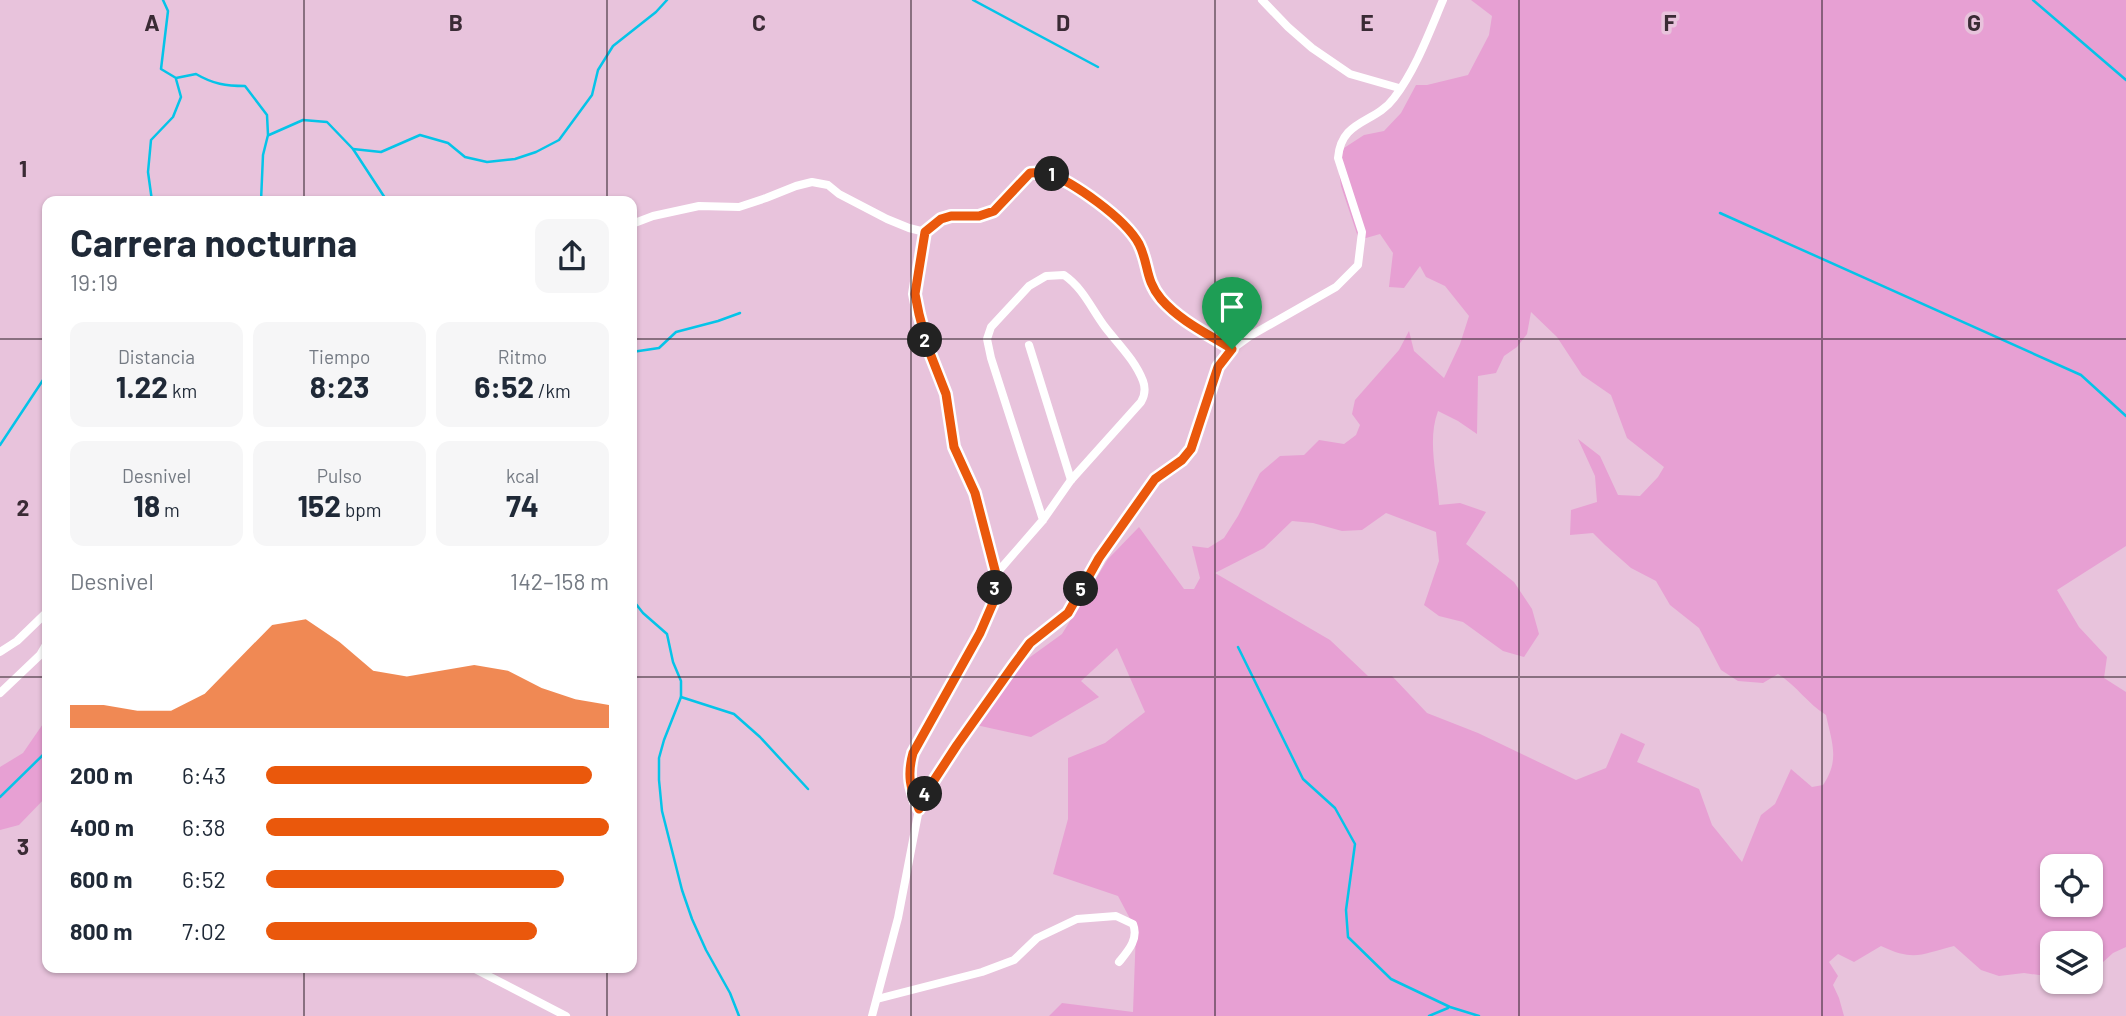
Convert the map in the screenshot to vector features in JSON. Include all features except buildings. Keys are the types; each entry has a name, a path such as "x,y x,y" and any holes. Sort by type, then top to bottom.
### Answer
{"street":[{"path":"1262,0 1312,48 1350,74 1399,88"},
{"path":"872,1016 898,918 919,809 925,794 1030,643 1068,613 1099,558 1155,479 1182,460 1191,449 1218,367 1232,349 1250,336 1336,288 1358,265 1362,232 1338,158 1339,145 1344,134 1394,99 1410,74 1443,0"},
{"path":"919,809 909,780 908,769 913,753 980,633 993,603 996,574 975,493 954,447 946,394 928,348 919,314 915,294 925,232 941,219 951,216 979,216 994,211 1030,173 1046,172 1062,178 1113,213 1134,237 1140,246 1151,285 1174,313 1232,349"},
{"path":"637,222 699,206 739,206 812,182 828,185 839,194 887,219 925,232"},
{"path":"996,574 1043,520 1071,480 1141,402 1145,394 1145,387 1131,360 1086,297 1069,278 1059,274 1046,276 1029,286 991,327 987,339 1043,520"},
{"path":"1029,345 1071,480"},
{"path":"0,652 17,641 42,616"},
{"path":"0,693 42,652"},
{"path":"877,999 982,972 1014,960 1037,938 1077,919 1116,916 1133,924 1136,932 1131,947 1119,962"},
{"path":"484,973 566,1016"}],"shaded area":[{"path":"1471,0 2126,0 2126,546 2057,590 2079,627 2107,657 2104,678 2126,692 2126,947 2113,953 2103,962 2103,931 2040,931 2040,975 2024,973 1999,976 1981,970 1954,946 1910,955 1881,946 1854,962 1838,954 1829,962 1838,976 1833,985 1844,1016 1049,1016 1062,1003 1133,1012 1136,930 1118,896 1053,874 1068,819 1068,758 1105,743 1145,712 1117,648 1081,681 1099,697 1031,737 976,725 1011,671 1062,634 1108,559 1139,527 1184,589 1194,589 1200,578 1192,546 1208,548 1224,538 1260,473 1280,456 1304,455 1319,440 1344,444 1356,435 1360,425 1352,414 1355,400 1399,350 1409,331 1414,351 1444,378 1460,344 1469,316 1445,286 1426,277 1420,266 1404,288 1389,287 1393,253 1380,234 1359,240 1341,186 1338,166 1344,148 1364,135 1384,131 1401,113 1416,85 1468,75 1489,35 1492,16","holes":["1531,312 1557,337 1582,375 1611,395 1627,438 1664,467 1640,496 1618,495 1600,456 1578,439 1595,476 1597,502 1571,510 1570,535 1593,533 1631,568 1656,581 1670,605 1699,628 1721,670 1738,681 1763,683 1778,674 1826,715 1833,759 1823,785 1812,787 1791,769 1775,804 1761,815 1742,862 1712,825 1699,789 1637,762 1645,744 1621,733 1606,768 1576,780 1478,733 1427,713 1392,676 1368,676 1330,640 1215,573 1264,548 1292,521 1313,523 1342,531 1362,530 1386,513 1436,532 1439,561 1424,605 1439,616 1463,622 1503,651 1524,657 1539,634 1532,609 1514,582 1466,544 1486,512 1460,503 1439,505 1433,434 1438,411 1477,434 1478,376 1496,373 1504,356 1517,347 1527,334"]},
{"path":"42,725 42,801 19,825 0,830 0,767 23,753"}],"waterway":[{"path":"163,0 168,11 161,69 176,78 196,74 220,84 245,86 267,115 268,135 263,155 261,196"},
{"path":"353,149 381,152 420,135 448,143 465,157 487,162 515,159 536,152 559,140 592,95 598,70 613,46 667,0"},
{"path":"973,0 1098,67"},
{"path":"2033,0 2126,80"},
{"path":"151,196 148,172 151,140 173,117 181,97 176,79"},
{"path":"269,135 303,120 327,122 353,149 384,196"},
{"path":"1720,213 2081,375 2126,416"},
{"path":"637,351 659,348 676,332 740,313"},
{"path":"0,445 42,382"},
{"path":"637,605 667,634 673,662 681,681 681,697 659,758 662,811 692,919 739,1016"},
{"path":"1238,647 1303,779 1335,808 1355,844 1346,910 1348,937 1391,979 1450,1007 1479,1016"},
{"path":"681,697 734,714 760,737 808,789"},
{"path":"0,797 42,756"},
{"path":"1429,1016 1448,1008"}],"route":[{"path":"1046,172 1062,178 1113,213 1134,237 1140,246 1151,285 1174,313 1232,349 1218,367 1191,449 1182,460 1155,479 1099,558 1068,613 1030,643 957,745 925,794 919,809 909,780 908,769 913,753 980,633 993,603 996,574 981,511 954,447 946,394 928,348 919,314 915,294 925,232 941,219 951,216 979,216 994,211 1030,173 1046,172"}]}
